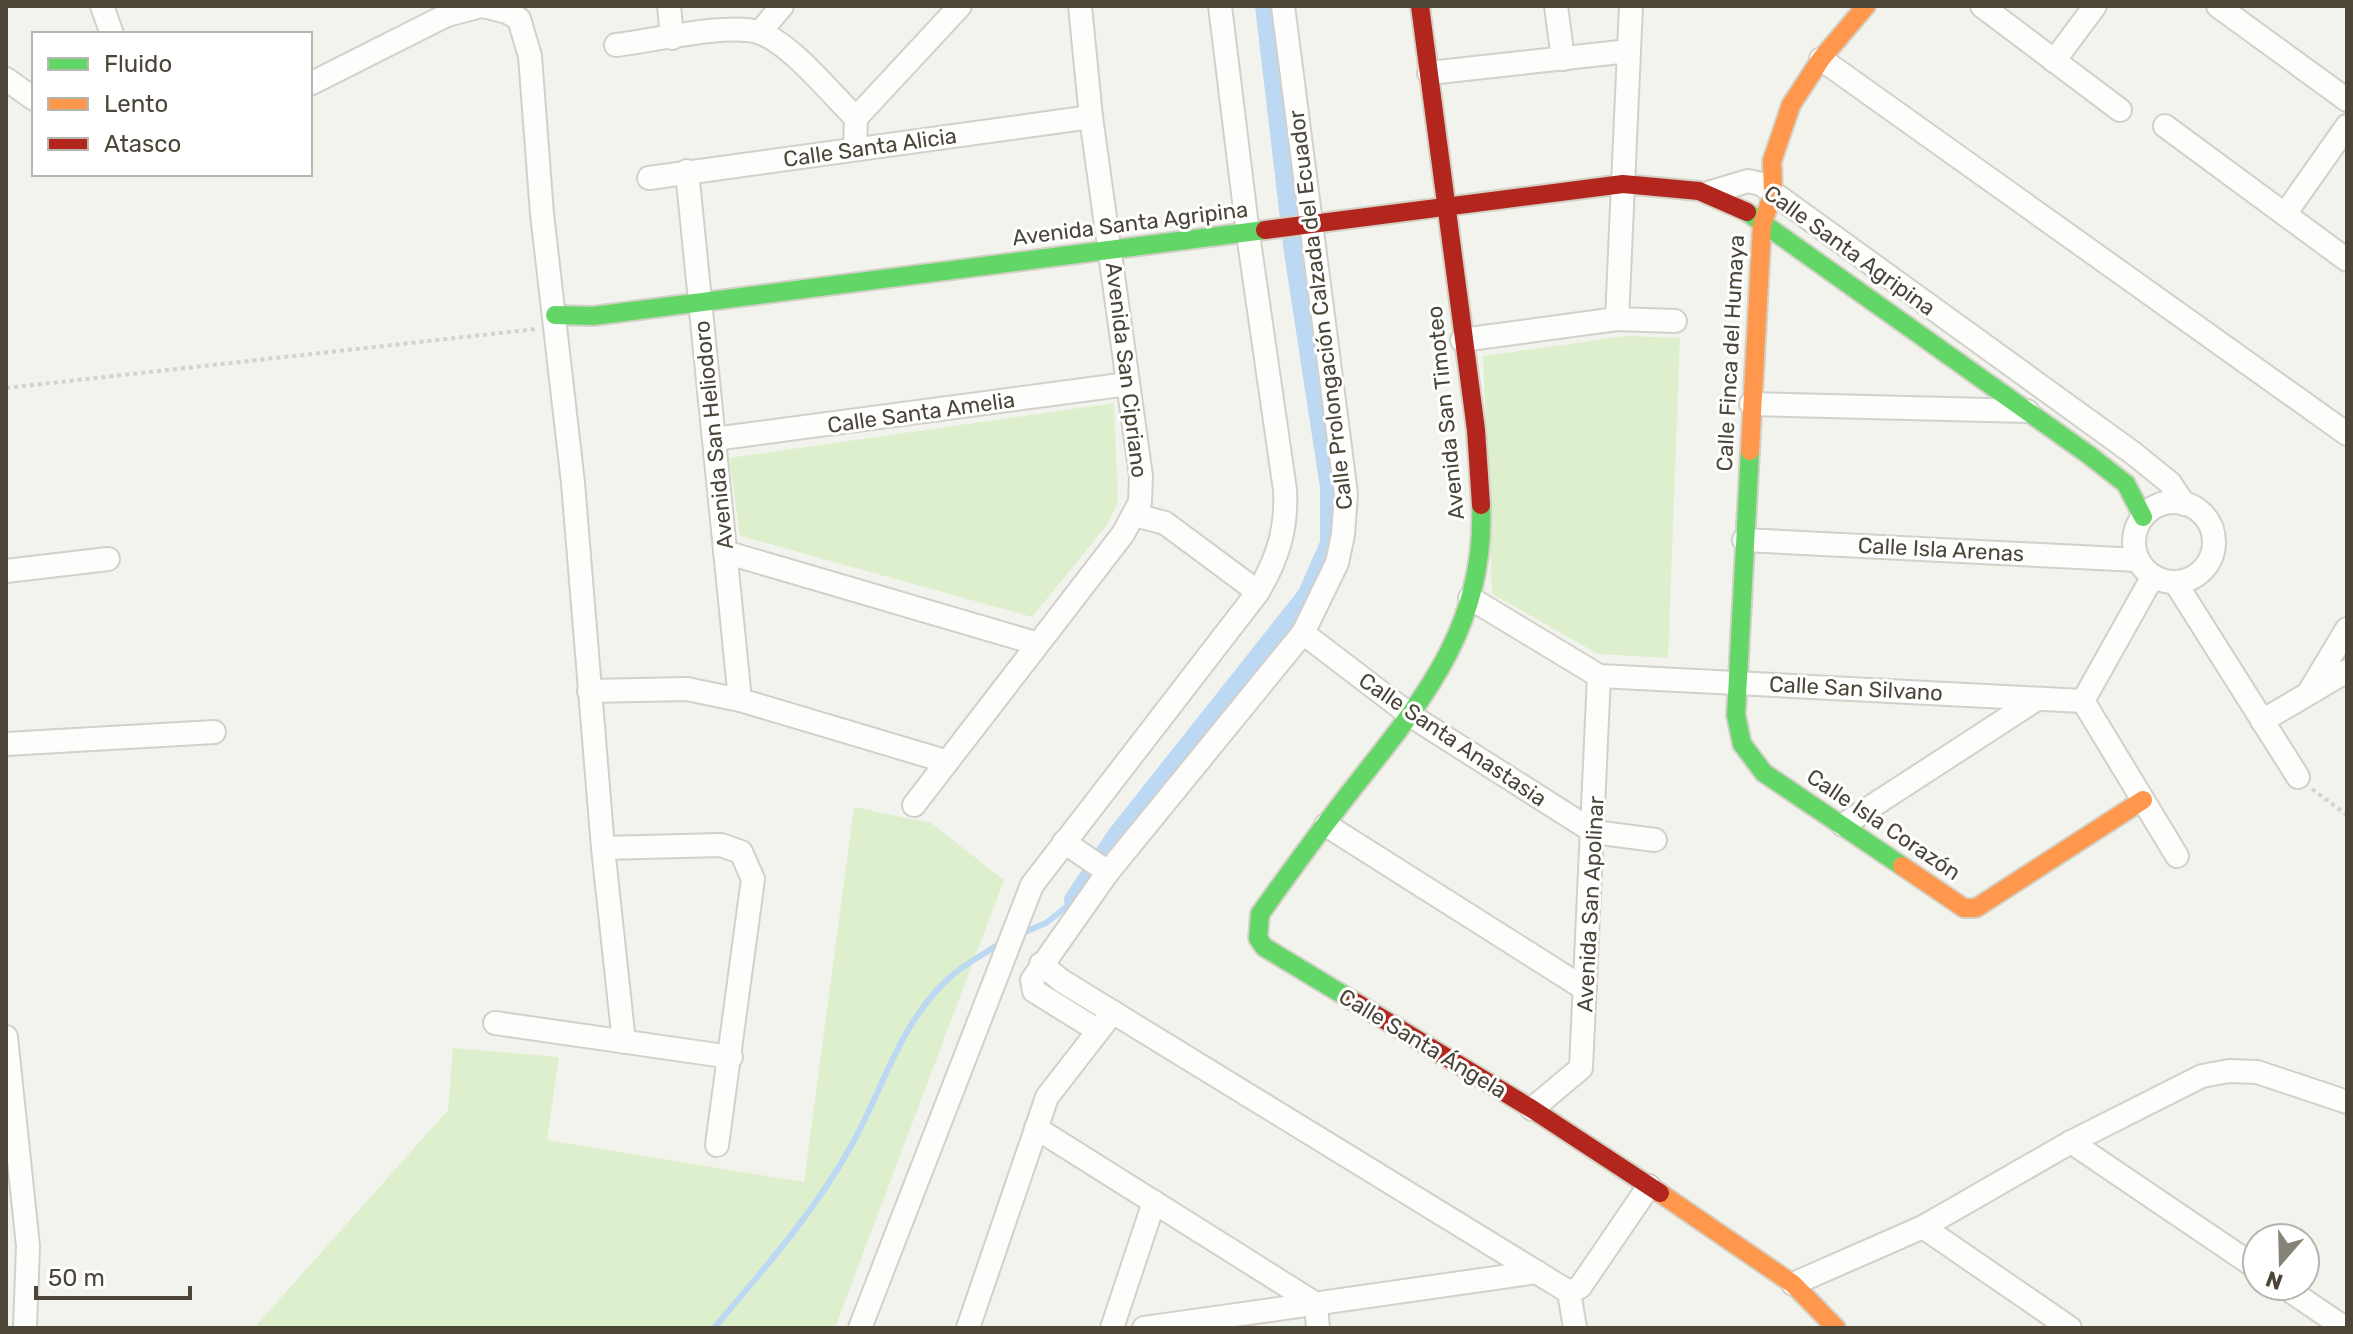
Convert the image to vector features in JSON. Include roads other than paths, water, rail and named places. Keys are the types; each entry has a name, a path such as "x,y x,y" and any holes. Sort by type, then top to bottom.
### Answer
{"street":[{"path":"102,6 111,32"},
{"path":"312,83 447,15 482,6 507,12 519,19 530,56 542,214 556,319 603,848 624,1042"},
{"path":"669,6 672,38"},
{"path":"760,32 782,6"},
{"path":"855,149 856,118 960,6"},
{"name":"Avenida San Cipriano","path":"914,805 1135,515 1141,476 1112,249 1091,117 1080,6"},
{"path":"860,1328 1032,885 1258,592 1276,558 1286,515 1257,232 1220,6"},
{"name":"Calle Prolongación Calzada del Ecuador","path":"1041,964 1108,872 1303,633 1337,563 1346,494 1303,225 1283,6"},
{"name":"Avenida San Timoteo","path":"1271,898 1413,717 1443,668 1460,632 1470,598 1483,522 1476,436 1420,6"},
{"path":"1556,6 1563,59"},
{"path":"1617,319 1631,6"},
{"path":"1982,6 2120,110"},
{"path":"2054,61 2095,6"},
{"path":"2218,6 2347,100"},
{"name":"Calle Finca del Humaya","path":"1737,681 1762,225 1773,193 1772,161 1791,105 1821,59 1865,7"},
{"path":"616,45 736,30 760,32 786,50 856,118"},
{"path":"1429,73 1629,51"},
{"path":"1821,59 2344,428"},
{"path":"6,79 32,98"},
{"name":"Calle Santa Alicia","path":"649,178 1091,117"},
{"path":"2165,126 2347,260"},
{"path":"2285,214 2347,126"},
{"path":"1748,181 1772,161"},
{"name":"Avenida San Heliodoro","path":"687,171 740,700"},
{"name":"Calle Santa Agripina","path":"1711,192 1748,181 1773,193 2157,471 2184,504"},
{"name":"Avenida Santa Agripina","path":"556,319 1623,184 1683,185 1711,192"},
{"name":"Calle Santa Agripina","path":"1711,192 1743,209 2126,484 2143,517"},
{"path":"1462,340 1617,319 1675,321"},
{"name":"Calle Santa Amelia","path":"714,439 1128,384"},
{"path":"1751,404 2028,411 2050,394"},
{"path":"2155,573 2197,575 2205,568 2214,547 2210,525 2195,509 2184,504 2162,505 2143,517 2134,538 2155,573 2262,721 2298,777"},
{"path":"1135,515 1165,523 1258,592"},
{"name":"Calle Isla Arenas","path":"1744,540 2155,573"},
{"path":"725,552 1035,643"},
{"path":"6,571 108,559"},
{"path":"2155,573 2083,701 2177,856"},
{"name":"Calle San Silvano","path":"1470,598 1599,676 2083,701"},
{"path":"2308,693 2347,629"},
{"name":"Calle Santa Anastasia","path":"1303,633 1413,717 1594,832 1655,840"},
{"path":"2262,721 2347,671"},
{"name":"Avenida San Apolinar","path":"1532,1109 1579,1073 1594,832 1599,676"},
{"name":"Calle Isla Corazón","path":"1737,681 1738,731 1748,756 1764,773 1964,908 1976,908 2143,800"},
{"path":"589,691 687,689 740,700 945,761"},
{"path":"1843,825 2037,699"},
{"path":"6,744 214,732"},
{"path":"1326,825 1585,989"},
{"path":"1064,842 1108,872"},
{"path":"603,848 721,845 741,852 753,879 717,1145"},
{"name":"Calle Santa Ángela","path":"1271,898 1260,914 1257,928 1264,947 1532,1109 1626,1170 1793,1284 1823,1325"},
{"path":"1097,1030 1034,991 1032,980 1041,964 1113,1012 1569,1292 1575,1328"},
{"path":"968,1328 1047,1097 1113,1012"},
{"path":"495,1023 731,1057"},
{"path":"6,1037 28,1246 25,1328"},
{"path":"1793,1284 1923,1227 2071,1142 2218,1072 2257,1072 2347,1102"},
{"path":"1036,1128 1316,1304"},
{"path":"2071,1142 2241,1257"},
{"path":"1569,1292 1580,1287 1649,1186"},
{"path":"1112,1328 1154,1202"},
{"path":"1923,1227 2070,1328"},
{"path":"1144,1328 1537,1272"},
{"path":"2307,1302 2345,1328"},
{"path":"1316,1304 1318,1328"}],"waterway":[{"path":"1075,900 1117,837 1308,596 1331,544 1331,487 1295,252 1266,6"},
{"path":"1020,934 1046,923 1075,900"},
{"path":"714,1328 786,1241 836,1172 903,1039 930,998 960,969 1002,942"}]}
